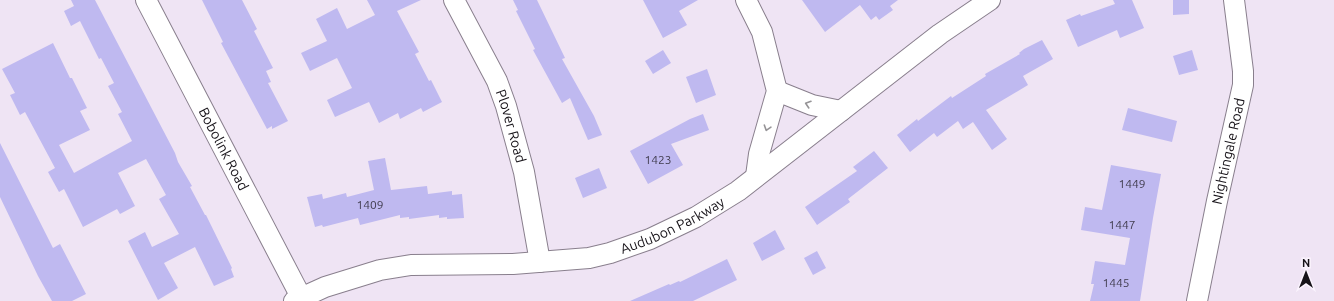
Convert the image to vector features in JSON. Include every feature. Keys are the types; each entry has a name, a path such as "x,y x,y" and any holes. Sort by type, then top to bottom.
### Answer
{"street":[{"name":"Bobolink Road","path":"146,0 298,299"},
{"name":"Plover Road","path":"454,0 497,81 506,106 524,172 540,262"},
{"path":"746,0 762,32 777,91 759,154 756,176"},
{"name":"Audubon Parkway","path":"298,299 344,280 380,270 404,266 540,262 589,258 610,253 650,239 696,217 732,195 940,34 990,0"},
{"name":"Nightingale Road","path":"1198,301 1217,201 1242,85 1243,71 1234,0"},
{"path":"777,91 812,105 841,111"}],"building":[{"path":"71,0 95,0 175,153 178,162 192,186 190,187 206,215 232,268 234,277 214,286 195,247 164,263 178,288 158,300 128,241 145,232 152,247 179,234 159,199 166,195 146,159 118,173 135,206 120,214 117,209 83,227 64,189 59,192 48,172 55,168 25,112 20,115 10,95 15,93 2,69 53,43 87,108 80,111 90,130 59,145 74,173 132,141 118,114 122,112 108,86 114,83 101,58 99,59 80,21 71,26 64,11 74,6"},
{"path":"202,0 242,0 257,29 254,31 273,68 266,71 271,82 268,83 288,121 272,129 272,126 267,129 221,43 223,42"},
{"path":"367,0 421,0 397,11 419,52 415,54 442,102 423,112 421,108 400,119 398,113 379,123 369,102 335,117 327,100 352,88 337,58 310,71 301,53 327,41 316,19 337,8 347,29 375,15"},
{"path":"513,0 537,0 565,58 562,59 594,116 602,135 588,140 570,98 562,103 533,50 535,49 516,11 518,10"},
{"path":"643,0 698,0 679,11 687,25 663,38"},
{"path":"802,0 898,0 890,6 893,10 879,20 876,16 871,20 860,5 825,32"},
{"path":"1113,0 1132,0 1144,28 1120,38 1117,30 1078,47 1066,20 1080,14 1081,16 1115,4"},
{"path":"1173,0 1189,0 1189,14 1173,15"},
{"path":"1042,40 1053,59 1023,76 1028,85 986,110 1007,139 992,150 973,122 963,129 958,121 937,137 934,133 910,152 897,135 917,119 918,121 951,96 952,98 986,76 985,74 1020,54 1019,53 1024,49"},
{"path":"663,50 671,63 653,74 645,61"},
{"path":"1192,50 1198,70 1179,75 1173,56"},
{"path":"707,69 716,95 696,103 686,77"},
{"path":"1128,108 1177,121 1172,142 1122,130"},
{"path":"703,114 709,130 671,144 683,165 648,184 630,151 690,119"},
{"path":"0,143 53,248 60,244 86,294 72,301 52,301 38,276 0,197"},
{"path":"874,151 888,168 848,199 850,202 817,225 805,207 857,171 853,167"},
{"path":"385,158 391,190 427,186 428,194 452,191 452,195 462,194 464,218 447,219 447,217 439,218 439,215 409,219 409,217 400,218 400,215 360,225 358,218 323,227 322,225 315,227 307,197 322,194 323,199 346,193 347,197 374,190 368,161"},
{"path":"1111,165 1161,174 1140,301 1090,301 1094,284 1091,284 1095,261 1125,265 1130,238 1081,230 1085,207 1102,210"},
{"path":"599,168 607,188 583,198 575,178"},
{"path":"775,230 785,249 762,261 753,243"},
{"path":"817,251 826,268 813,275 804,258"},
{"path":"727,259 737,280 693,301 630,301 669,284 680,282"}]}
